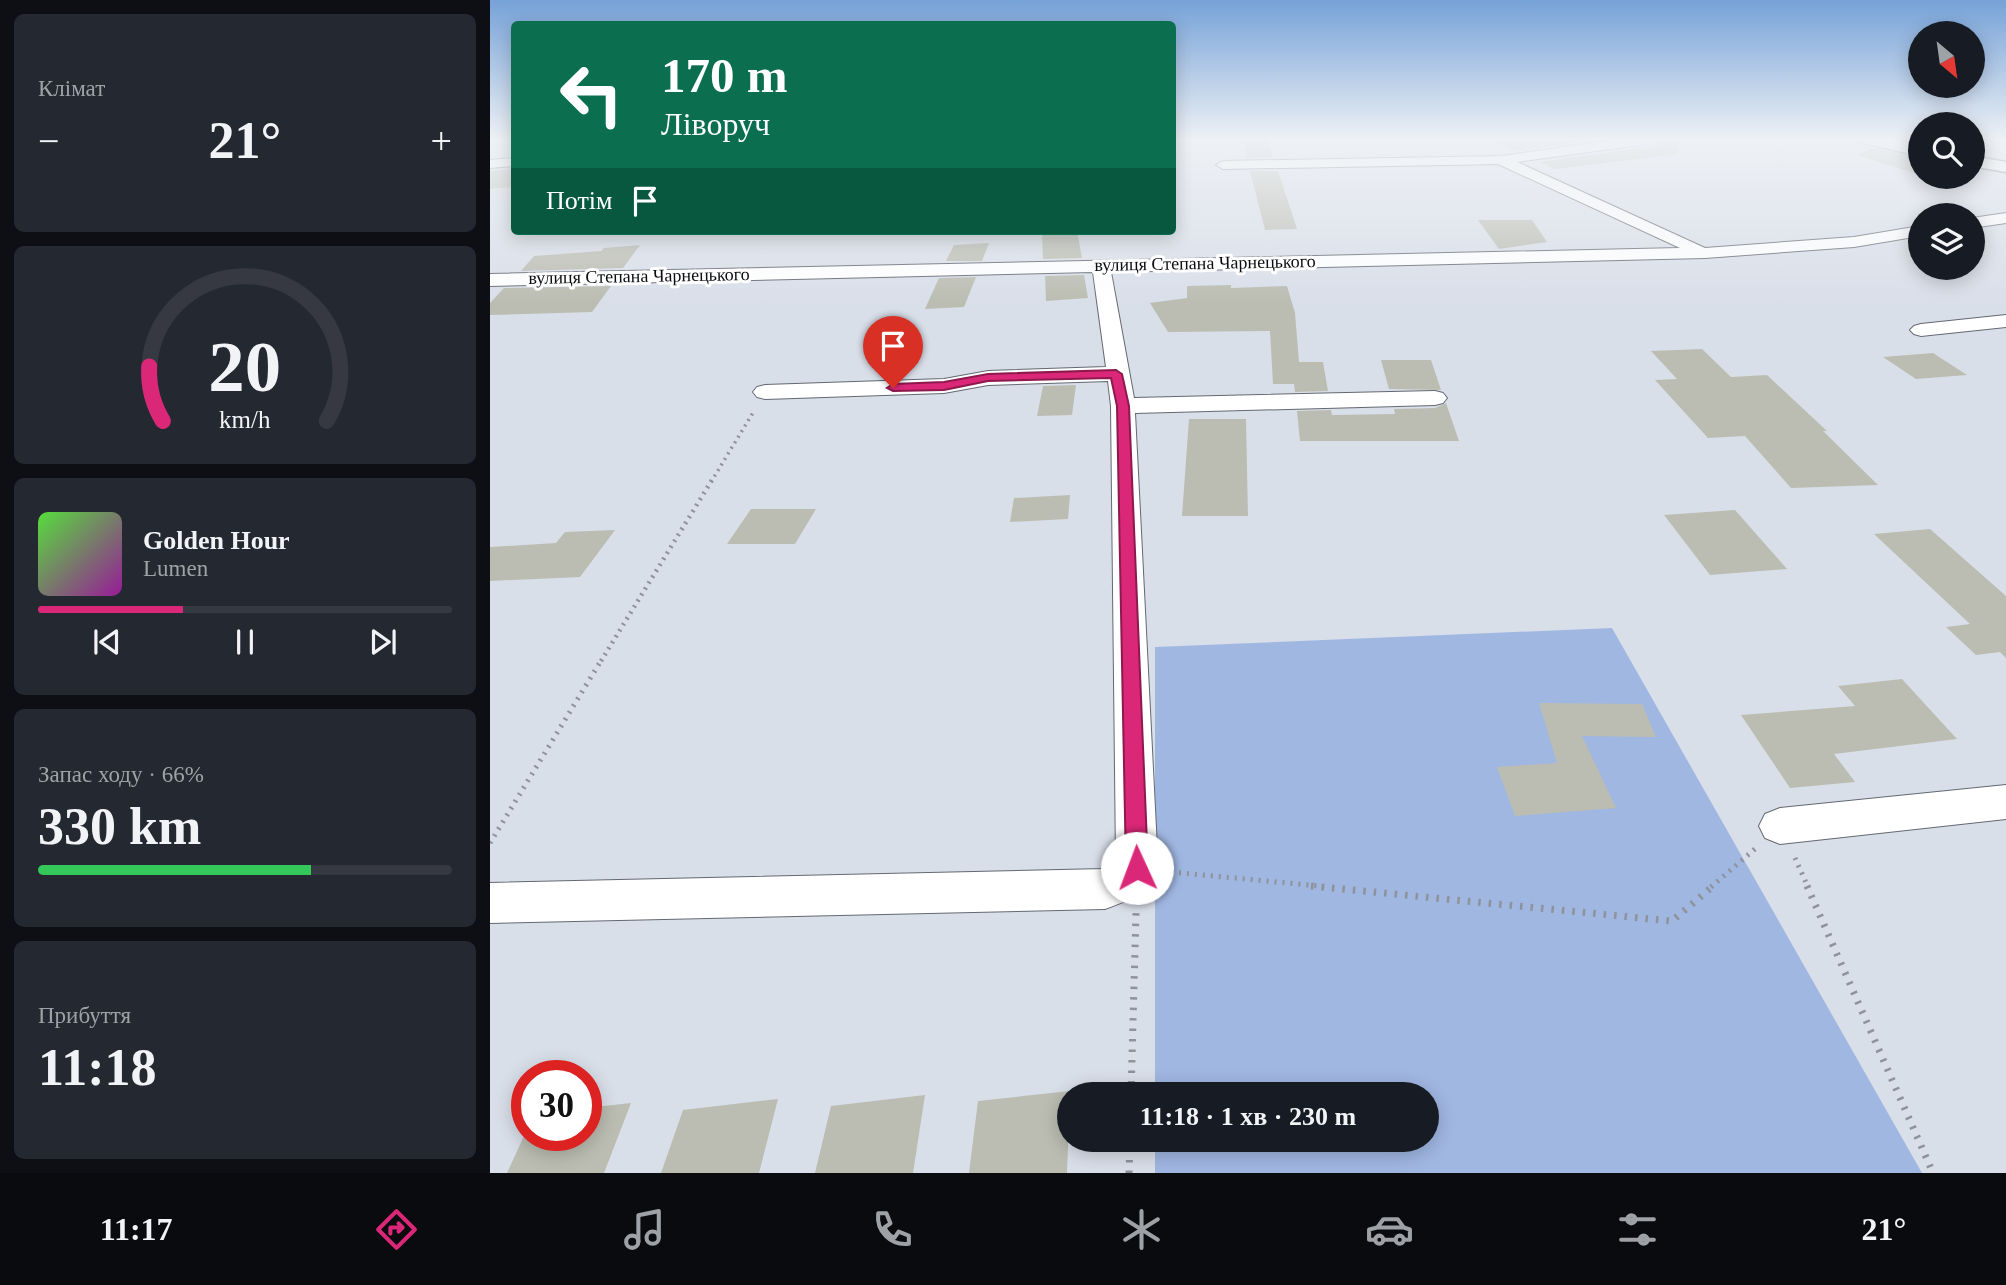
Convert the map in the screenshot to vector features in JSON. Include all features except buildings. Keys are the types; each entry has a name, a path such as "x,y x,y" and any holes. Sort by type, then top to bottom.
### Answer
{"street":[{"path":"1573,193 1705,253"},
{"path":"1985,221 2006,218"},
{"name":"вулиця Степана Чарнецького","path":"490,280 1705,253 1854,242 1908,233"},
{"path":"490,903 1105,889 1122,883 1137,868 1120,390 1101,265"},
{"path":"1921,330 2006,321"},
{"path":"765,392 944,386 988,377 1120,390 1435,398"},
{"path":"1780,826 2006,802"}],"path":[{"path":"490,843 765,392"},
{"path":"1131,1082 1137,868 1672,921 1780,826 1933,1173"},
{"path":"1129,1173 1130,1152"}],"shaded area":[{"path":"1612,628 1922,1173 1155,1173 1155,1152 1439,1152 1439,1082 1155,1082 1155,647"}],"route":[{"path":"893,388 944,386 988,377 1116,374 1123,406 1137,868"}]}
